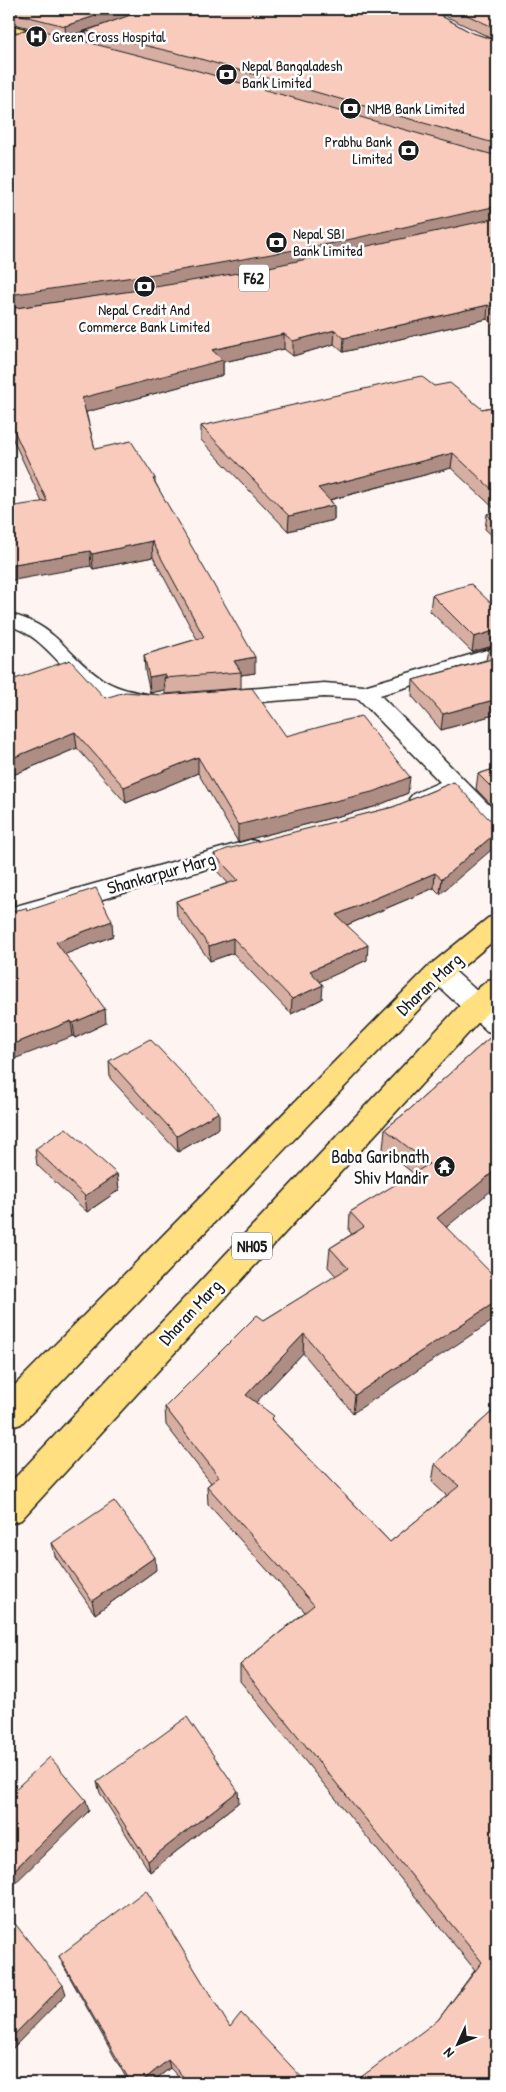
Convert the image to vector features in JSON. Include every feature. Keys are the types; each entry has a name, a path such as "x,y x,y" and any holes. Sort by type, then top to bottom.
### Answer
{"main road":[{"path":"9,28 86,48"},
{"name":"Dharan Marg","path":"9,1413 439,972 497,924"},
{"name":"Dharan Marg","path":"9,1508 490,1005"}],"street":[{"path":"68,43 162,9 179,9"},
{"path":"17,40 33,34"},
{"path":"9,620 30,626 94,683 123,698 158,703 324,690 365,693 497,653"},
{"path":"365,693 497,827"},
{"path":"401,807 456,784"},
{"name":"Shankarpur Marg","path":"9,917 208,859 272,843"},
{"path":"439,972 490,1005"}],"building":[{"path":"9,9 116,9 65,26 9,12"},
{"path":"147,9 429,9 470,32 497,41 497,144 197,58 86,31"},
{"path":"454,9 497,9 497,29"},
{"path":"32,28 188,68 497,156 497,206 334,243 175,271 9,295 9,35"},
{"path":"497,218 497,312 488,305 344,338 335,330 293,341 284,334 212,350 223,360 82,398 95,449 131,441 155,478 153,479 255,657 234,661 241,672 164,678 167,677 165,674 149,677 144,655 204,637 152,541 92,554 90,551 9,565 9,507 47,501 9,420 9,309 255,270"},
{"path":"421,376 434,386 450,383 482,409 497,406 497,494 453,453 318,488 334,505 289,516 201,426"},
{"path":"497,511 497,523 487,514"},
{"path":"471,584 497,609 497,630 474,637 432,595"},
{"path":"497,646 497,699 443,714 413,680 496,658 488,650"},
{"path":"70,660 105,698 125,692 162,695 252,688 286,736 361,716 410,777 376,791 238,825 198,757 124,787 75,732 10,759 9,681"},
{"path":"497,768 497,793 478,774"},
{"path":"454,782 489,819 497,821 497,832 442,879 435,873 336,915 368,945 310,971 323,985 292,999 233,938 209,946 176,901 238,880 214,854 227,849 393,807"},
{"path":"9,883 13,890 9,891"},
{"path":"96,888 112,921 56,942 105,1009 73,1023 71,1021 9,1046 9,912 26,908 27,911"},
{"path":"497,1031 497,1145 491,1151 497,1156 497,1169 437,1218 497,1279 497,1301 355,1395 304,1334 246,1395 274,1416 271,1419 390,1542 459,1486 435,1464 497,1407 497,2083 353,2083 438,2020 482,1962 240,1665 314,1605 207,1486 219,1477 165,1407 257,1315 264,1320 348,1268 330,1248 364,1227 350,1212 429,1164 385,1129 409,1110"},
{"path":"150,1039 219,1112 177,1136 109,1061"},
{"path":"66,1128 117,1174 85,1196 35,1149"},
{"path":"114,1501 155,1557 92,1601 52,1543"},
{"path":"187,1717 238,1791 148,1861 97,1782"},
{"path":"50,1757 86,1800 9,1875 9,1795"},
{"path":"146,1890 230,2027 241,2013 307,2083 189,2083 168,2060 140,2083 131,2083 59,1956"},
{"path":"9,1916 63,1985 9,2040"}],"place":[{"name":"Green Cross Hospital","path":"36,36"},
{"name":"Nepal Bangaladesh Bank Limited","path":"226,74"},
{"name":"NMB Bank Limited","path":"351,108"},
{"name":"Prabhu Bank Limited","path":"408,150"},
{"name":"Nepal SBI Bank Limited","path":"277,242"},
{"name":"Nepal Credit And Commerce Bank Limited","path":"144,286"},
{"name":"Baba Garibnath Shiv Mandir","path":"445,1166"}]}
